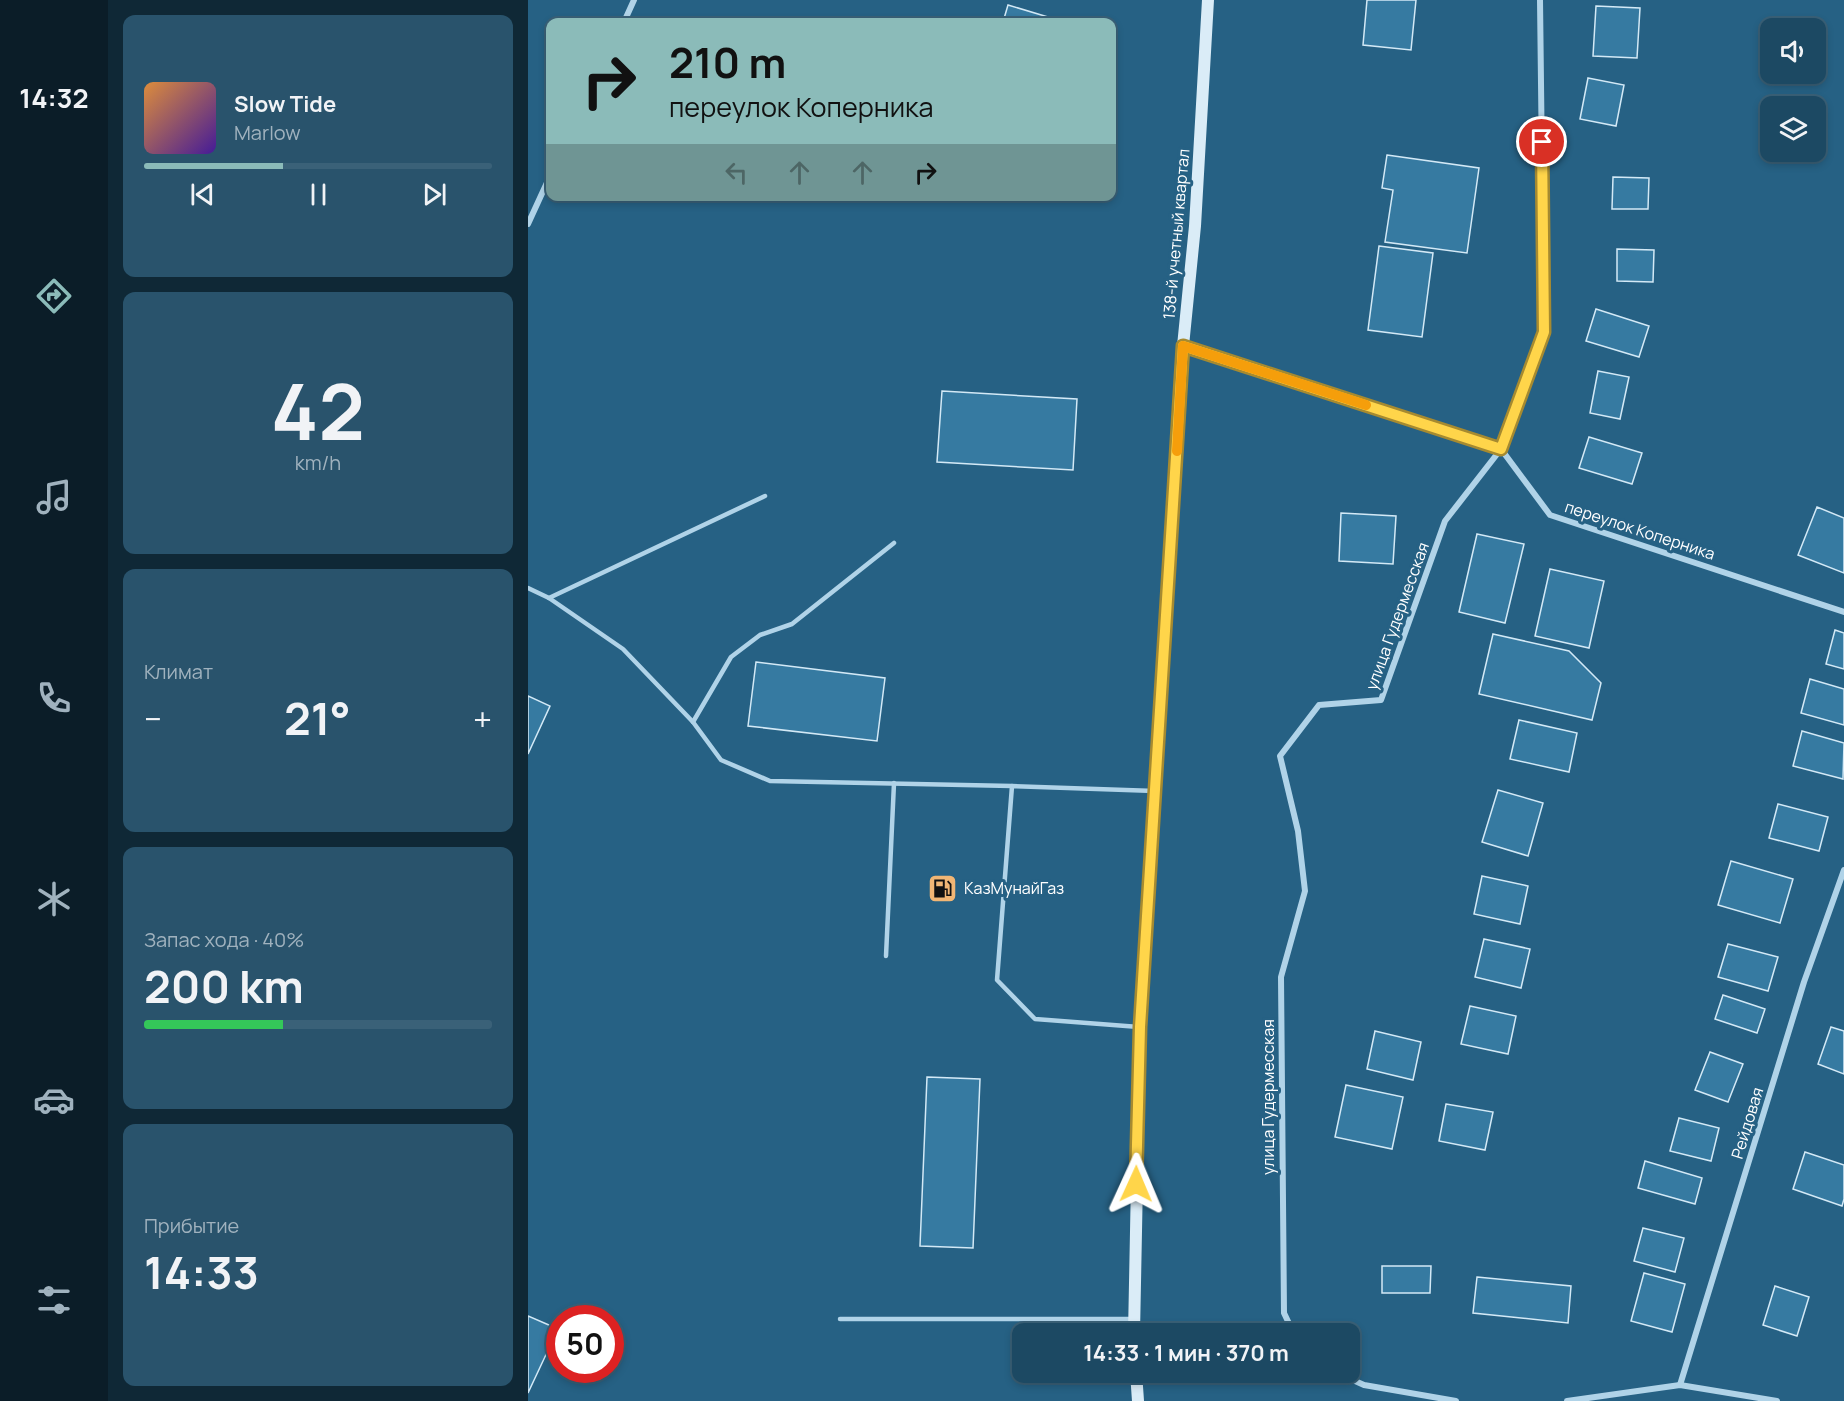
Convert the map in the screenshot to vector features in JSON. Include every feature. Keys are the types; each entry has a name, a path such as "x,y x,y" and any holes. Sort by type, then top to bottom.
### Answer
{"main road":[{"name":"138-й учетный квартал","path":"1133,1323 1140,1027 1183,346 1196,226 1208,0"},
{"path":"1137,1383 1138,1401"}],"street":[{"path":"626,18 634,0"},
{"name":"улица Гудермесская","path":"1288,1323 1284,1314 1281,977 1305,891 1298,831 1280,756 1319,705 1381,700 1445,521 1501,449 1544,332 1540,0"},
{"path":"528,224 546,185"},
{"path":"1183,346 1501,449"},
{"name":"переулок Коперника","path":"1501,449 1550,515 1844,612"},
{"name":"Рейдовая","path":"1680,1385 1804,982 1844,870"},
{"path":"1360,1383 1456,1401"},
{"path":"1567,1401 1680,1385 1777,1401"}],"lane":[{"path":"549,598 765,496"},
{"path":"693,722 731,657 760,635 792,624 894,543"},
{"path":"528,588 549,598 623,649 693,722 722,760 770,781 1155,790"},
{"path":"886,956 894,783"},
{"path":"1012,786 997,980 1035,1018 1140,1027"},
{"path":"840,1319 1133,1319"}],"building":[{"path":"1367,0 1416,0 1411,50 1363,45"},
{"path":"1008,5 1048,17 1048,18 1004,18"},
{"path":"1596,6 1640,8 1637,58 1593,56"},
{"path":"1588,78 1624,85 1616,126 1580,119"},
{"path":"1387,155 1479,168 1467,253 1385,242 1393,190 1382,188"},
{"path":"1613,177 1649,178 1648,209 1612,209"},
{"path":"1379,246 1433,253 1422,337 1368,330"},
{"path":"1617,249 1654,250 1653,282 1617,281"},
{"path":"1596,309 1649,326 1639,357 1586,341"},
{"path":"1598,371 1629,377 1620,419 1590,413"},
{"path":"942,391 1077,399 1073,470 937,462"},
{"path":"1589,437 1642,453 1632,484 1579,468"},
{"path":"1817,507 1844,518 1844,573 1798,555"},
{"path":"1341,513 1396,516 1393,564 1339,561"},
{"path":"1477,534 1524,544 1505,623 1459,612"},
{"path":"1550,569 1604,581 1589,648 1535,636"},
{"path":"1835,630 1844,633 1844,669 1826,664"},
{"path":"1493,634 1569,651 1601,683 1592,720 1479,694"},
{"path":"756,662 885,678 877,741 748,726"},
{"path":"1810,679 1844,689 1844,725 1801,713"},
{"path":"528,696 550,706 528,754"},
{"path":"1519,720 1577,733 1569,772 1510,759"},
{"path":"1802,731 1844,743 1843,779 1793,766"},
{"path":"1498,790 1543,803 1528,856 1482,842"},
{"path":"1778,804 1828,817 1819,851 1769,838"},
{"path":"1731,861 1793,879 1780,923 1718,905"},
{"path":"1482,876 1528,886 1520,924 1474,914"},
{"path":"1484,939 1530,949 1521,988 1475,977"},
{"path":"1728,944 1778,957 1768,991 1718,977"},
{"path":"1723,995 1765,1009 1757,1033 1715,1019"},
{"path":"1470,1006 1516,1016 1508,1054 1461,1044"},
{"path":"1831,1027 1844,1031 1844,1074 1818,1064"},
{"path":"1375,1031 1421,1042 1413,1080 1367,1069"},
{"path":"1710,1052 1743,1064 1728,1102 1695,1090"},
{"path":"927,1077 980,1079 973,1248 920,1246"},
{"path":"1346,1085 1403,1097 1392,1149 1335,1137"},
{"path":"1446,1104 1493,1112 1485,1150 1439,1141"},
{"path":"1679,1118 1719,1128 1711,1161 1670,1151"},
{"path":"1805,1152 1844,1165 1842,1206 1793,1189"},
{"path":"1645,1161 1702,1178 1695,1204 1638,1188"},
{"path":"1643,1228 1684,1238 1675,1272 1634,1261"},
{"path":"1382,1266 1431,1266 1430,1293 1382,1293"},
{"path":"1644,1273 1685,1284 1672,1332 1631,1321"},
{"path":"1477,1277 1571,1286 1568,1323 1473,1313"},
{"path":"1775,1286 1809,1297 1797,1336 1763,1325"},
{"path":"528,1316 546,1324 546,1355 528,1393"}],"slow traffic":[{"path":"1177,451 1183,346 1366,405"}],"place":[{"name":"КазМунайГаз","path":"943,888"}],"route":[{"path":"1136,1184 1140,1027 1183,346 1501,449 1544,332 1542,142"}]}
